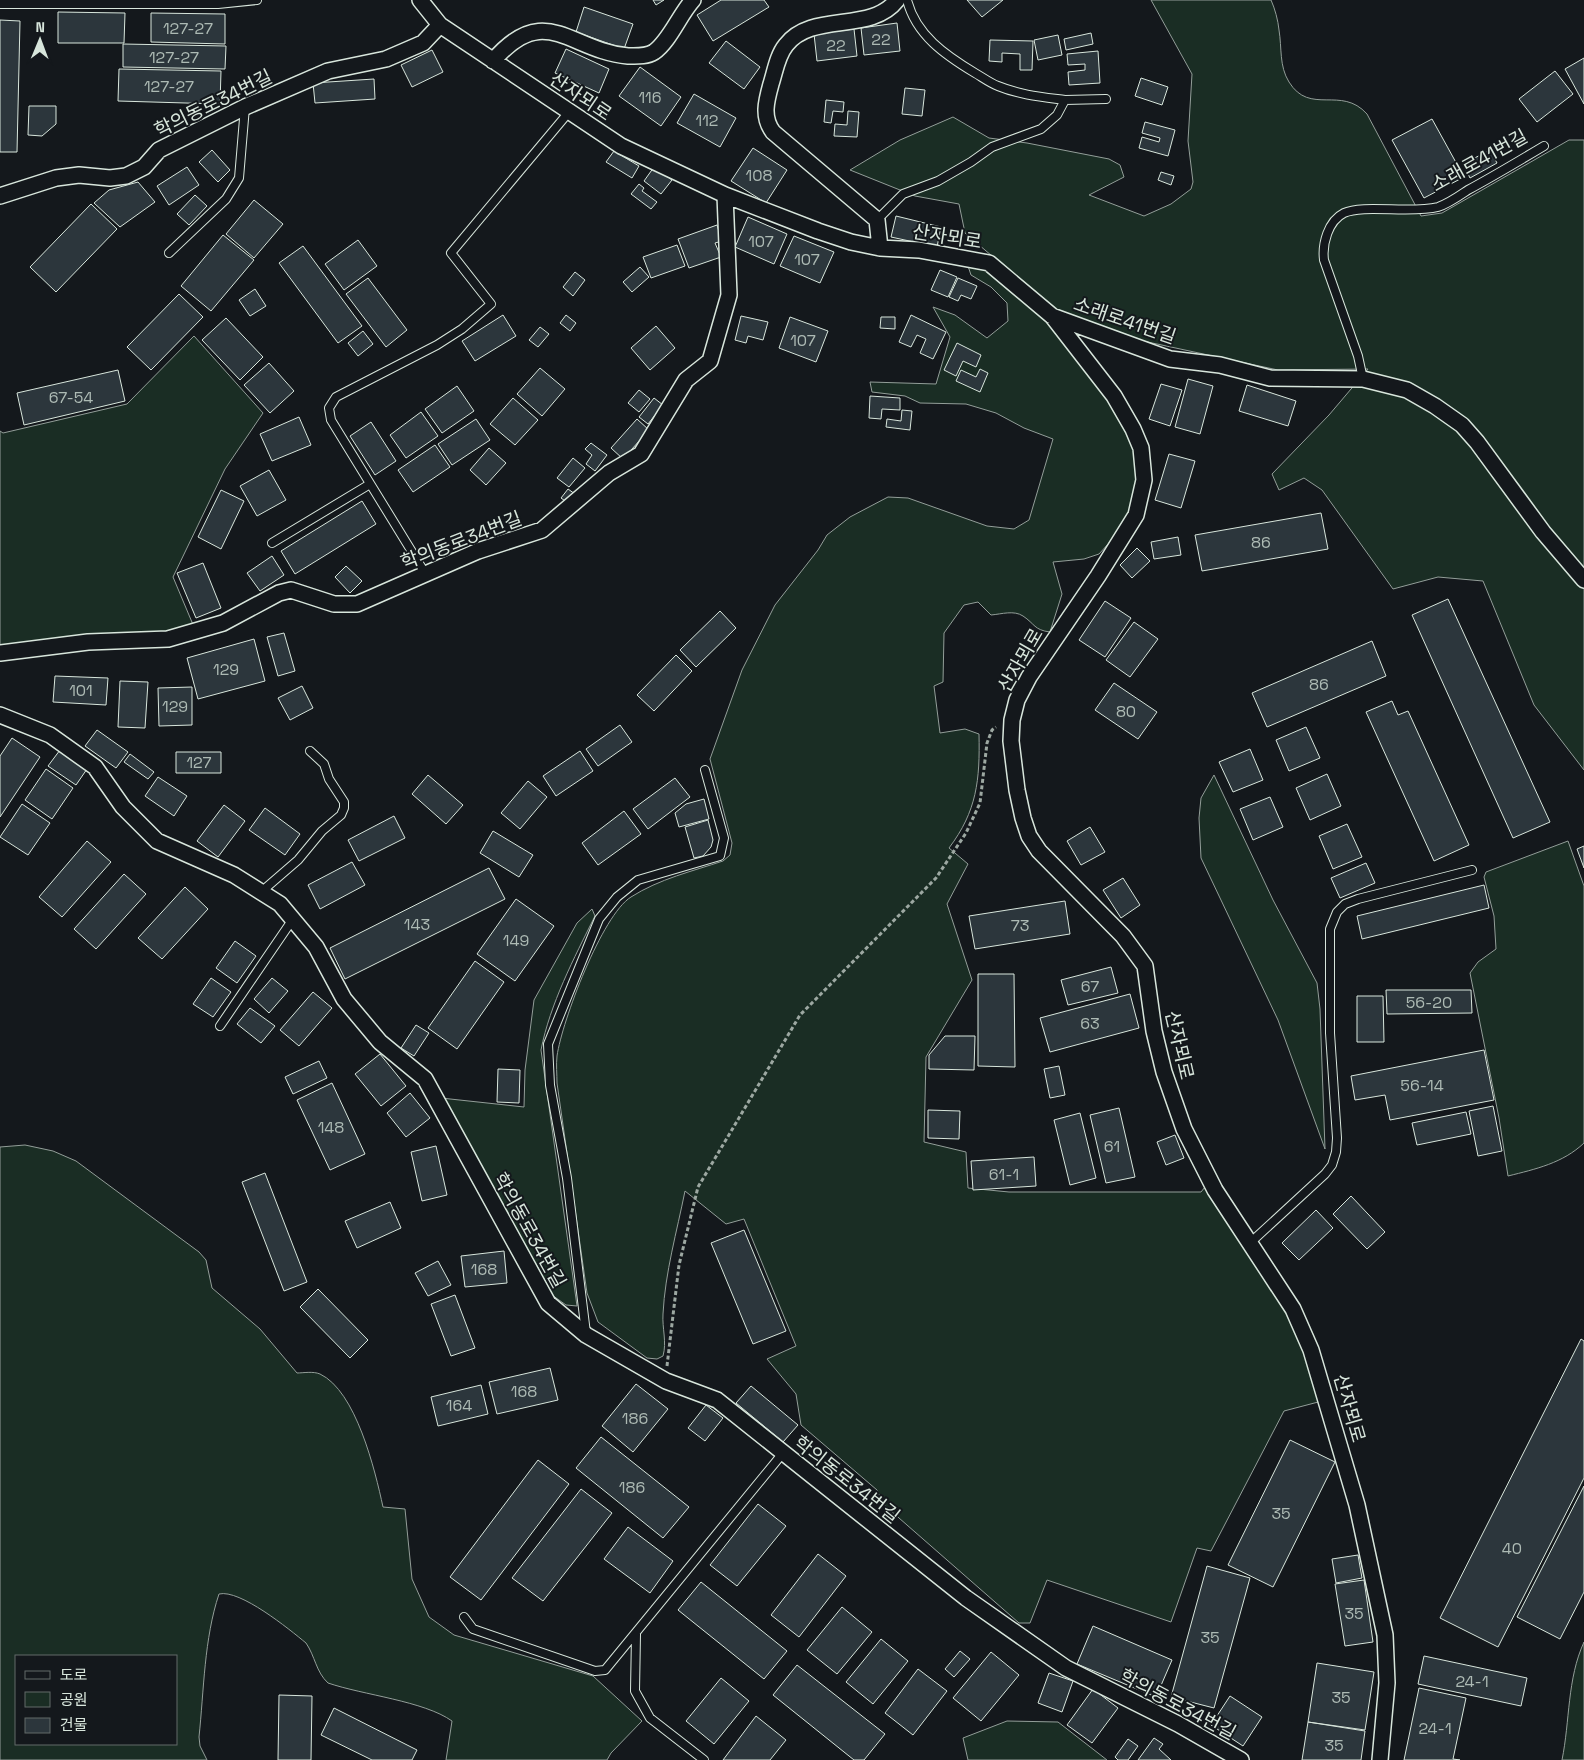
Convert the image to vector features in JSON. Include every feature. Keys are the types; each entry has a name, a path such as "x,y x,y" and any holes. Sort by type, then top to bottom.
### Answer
{"street":[{"name":"산자뫼로","path":"420,0 440,25 621,146 725,195 818,232 880,248 919,250 989,263 1052,316 1125,413 1141,448 1144,480 1136,515 1129,529 1042,655 1017,700 1012,720 1010,741 1017,790 1029,836 1052,866 1123,936 1145,966 1154,1031 1164,1072 1184,1129 1215,1190 1288,1300 1302,1327 1324,1386 1357,1505 1385,1635 1387,1683 1380,1760"},
{"path":"493,61 506,45 516,37 541,30 563,34 619,55 644,56 654,52 662,44 693,0"},
{"path":"880,248 877,220 773,132 765,117 769,91 780,56 786,44 797,35 808,30 879,13 897,0"},
{"name":"학의동로34번길","path":"0,196 56,178 79,174 110,178 126,176 144,167 159,150 244,107 328,71 386,59 423,43 440,25"},
{"name":"학의동로34번길","path":"0,653 88,642 168,638 223,623 279,593 291,590 334,604 357,604 478,550 542,530 609,473 641,454 686,380 710,361 718,338 728,296 725,195"},
{"name":"소래로41번길","path":"1052,316 1170,358 1220,365 1270,378 1363,379 1407,390 1435,406 1462,425 1477,442 1543,532 1584,580"},
{"name":"학의동로34번길","path":"0,715 50,736 95,767 123,807 157,841 234,875 280,904 316,946 344,999 380,1042 425,1079 548,1303 586,1335 666,1381 717,1400 966,1598 1066,1668 1178,1724 1241,1760"}],"lane":[{"path":"0,4 218,4 257,0"},
{"path":"906,0 912,18 927,38 954,60 996,86 1030,96 1065,100 1106,99"},
{"path":"877,220 903,194 938,181 971,162 992,147 1041,129 1057,115 1065,100"},
{"path":"169,253 226,199 239,178 244,107"},
{"path":"425,573 331,420 329,408 336,397 454,335 491,304 451,253 569,112"},
{"name":"소래로41번길","path":"1363,379 1358,356 1324,260 1322,247 1326,234 1334,223 1342,214 1353,210 1411,211 1440,206 1544,146"},
{"path":"272,543 370,484"},
{"path":"261,892 298,860 322,831 341,815 344,808 344,802 329,779 324,764 310,751"},
{"path":"586,1335 567,1178 550,1085 548,1044 599,919 617,897 638,880 720,856 724,838 705,770"},
{"path":"1250,1243 1325,1174 1332,1165 1336,1152 1329,980 1330,929 1338,912 1345,904 1358,899 1472,870"},
{"path":"220,1026 293,918"},
{"path":"464,1617 474,1629 596,1671 605,1670 782,1453"},
{"path":"636,1634 635,1691 650,1718 704,1760"}],"path":[{"path":"666,1381 679,1265 698,1187 800,1015 936,878 966,833 980,803 986,743 992,730 1000,723 1012,720"}],"green space":[{"path":"1151,0 1271,0 1278,22 1282,63 1289,82 1297,92 1306,97 1347,102 1357,106 1367,114 1421,216 1442,213 1569,140 1584,140 1584,770 1534,705 1483,581 1438,577 1393,589 1322,490 1304,478 1279,490 1272,474 1329,415 1368,369 1278,370 1143,341 1059,313 965,233 959,204 915,196 850,170 900,140 953,117 989,138 1027,143 1109,159 1120,165 1124,177 1089,195 1144,216 1171,204 1191,189 1193,182 1188,141 1192,74"},
{"path":"967,263 984,266 1042,316 1113,404 1135,451 1138,480 1130,514 1099,554 1084,559 1053,562 1062,594 1050,632 1038,628 1016,613 991,615 978,602 964,605 944,633 943,682 934,686 940,733 965,729 979,734 979,766 975,794 966,821 949,848 968,864 947,904 972,980 926,1057 924,1142 966,1152 968,1188 1009,1192 1201,1192 1205,1187 1294,1324 1322,1401 1284,1411 1211,1551 1197,1548 1171,1622 1047,1580 1030,1623 1019,1623 883,1504 877,1490 801,1425 796,1394 767,1359 796,1346 744,1219 726,1224 685,1191 666,1283 663,1314 664,1351 663,1356 657,1359 647,1358 598,1322 587,1293 557,1083 557,1059 560,1040 585,970 596,946 620,908 631,897 653,885 723,861 730,855 732,843 710,759 742,670 775,605 818,550 827,535 850,517 888,497 908,498 987,526 1014,529 1029,520 1053,439 1024,428 996,413 966,404 920,403 905,396 872,392 870,382 936,384 950,337 933,307 955,315 987,338 1008,321 1007,303 991,287 971,275"},
{"path":"194,336 263,413 225,469 173,577 194,627 162,634 103,635 0,646 0,431 3,433 127,404"},
{"path":"1214,775 1273,900 1317,983 1320,1009 1325,1149 1278,1020 1201,858 1199,818 1201,798"},
{"path":"1568,841 1584,886 1584,1143 1567,1156 1558,1160 1539,1168 1508,1176 1499,1118 1470,973 1478,962 1496,949 1494,916 1484,877 1486,872"},
{"path":"592,909 595,916 557,998 541,1050 577,1306 566,1305 552,1295 523,1250 441,1098 524,1107 525,1070 534,1000 577,923"},
{"path":"25,1145 53,1151 76,1161 199,1252 206,1260 212,1288 260,1329 297,1373 317,1373 333,1383 354,1414 362,1433 375,1473 383,1507 405,1509 412,1579 429,1617 454,1635 593,1676 642,1721 611,1753 607,1760 446,1760 452,1721 426,1708 410,1703 328,1683 321,1674 306,1643 264,1611 239,1598 228,1594 219,1594 207,1647 199,1737 200,1746 207,1760 0,1760 0,1147"},
{"path":"1584,1642 1584,1760 1562,1760 1572,1685"},
{"path":"1007,1721 1058,1722 1107,1760 968,1760 963,1738"}],"building":[{"path":"653,0 664,0 656,5"},
{"path":"721,0 764,0 769,7 713,41 697,15"},
{"path":"967,0 1003,0 982,17"},
{"path":"584,7 633,24 624,49 576,32"},
{"path":"58,12 125,13 124,43 58,43"},
{"path":"151,13 225,14 225,44 151,42"},
{"path":"0,20 20,21 17,152 0,152"},
{"path":"897,23 900,51 864,55 861,28"},
{"path":"854,29 857,56 817,61 814,34"},
{"path":"1091,33 1093,44 1066,50 1064,39"},
{"path":"1058,35 1062,55 1038,60 1034,40"},
{"path":"990,40 1033,41 1032,70 1020,70 1020,54 1002,53 1002,62 989,61"},
{"path":"726,41 760,67 744,89 709,63"},
{"path":"123,44 226,46 225,69 123,67"},
{"path":"566,49 609,69 599,93 555,73"},
{"path":"432,50 443,72 412,87 401,65"},
{"path":"1098,51 1100,83 1069,85 1068,72 1085,70 1085,64 1068,65 1067,54"},
{"path":"1584,58 1584,104 1565,69"},
{"path":"640,67 681,97 661,126 619,96"},
{"path":"119,69 221,71 220,104 118,101"},
{"path":"1555,71 1573,94 1537,122 1519,99"},
{"path":"1141,78 1168,87 1162,105 1135,96"},
{"path":"374,79 375,99 315,103 313,83"},
{"path":"905,88 925,90 922,116 902,114"},
{"path":"694,94 736,118 720,147 677,123"},
{"path":"826,100 844,102 843,112 833,111 831,123 824,122"},
{"path":"29,106 56,106 56,124 42,136 28,135"},
{"path":"848,111 859,112 857,137 834,136 835,124 847,125"},
{"path":"1432,119 1464,177 1424,198 1392,140"},
{"path":"1145,122 1175,130 1168,156 1139,148 1142,137 1159,142 1160,138 1142,133"},
{"path":"753,148 787,170 766,203 731,181"},
{"path":"212,150 230,170 218,182 199,162"},
{"path":"1490,150 1497,163 1470,178 1463,164"},
{"path":"614,151 639,166 632,178 606,162"},
{"path":"187,167 199,185 169,205 157,186"},
{"path":"654,167 672,180 661,194 644,181"},
{"path":"1161,172 1174,176 1171,185 1158,180"},
{"path":"138,182 155,202 120,227 94,203 109,190"},
{"path":"639,184 644,188 642,191 657,202 651,209 631,194"},
{"path":"195,195 207,206 189,225 177,214"},
{"path":"254,200 283,224 254,258 226,234"},
{"path":"91,204 117,229 56,292 30,267"},
{"path":"896,216 941,227 937,247 891,237"},
{"path":"748,217 787,234 774,264 735,247"},
{"path":"717,225 722,241 715,243 721,257 689,268 678,239"},
{"path":"223,235 254,260 211,311 181,286"},
{"path":"794,236 834,252 820,283 780,266"},
{"path":"358,240 377,266 344,290 325,264"},
{"path":"677,245 685,266 651,278 643,257"},
{"path":"303,246 362,326 338,343 279,263"},
{"path":"640,267 649,277 632,292 623,282"},
{"path":"940,270 957,277 948,297 931,290"},
{"path":"575,272 585,280 573,296 563,287"},
{"path":"368,278 407,330 386,347 346,294"},
{"path":"958,278 977,286 971,299 961,295 958,301 949,297"},
{"path":"255,289 266,306 250,316 239,300"},
{"path":"179,294 203,317 151,370 127,347"},
{"path":"503,315 516,336 475,361 462,341"},
{"path":"566,315 576,323 570,331 560,323"},
{"path":"911,315 946,332 933,359 920,353 926,339 917,335 911,347 899,342"},
{"path":"741,316 768,322 763,340 748,336 746,343 735,340"},
{"path":"790,317 828,331 816,362 779,348"},
{"path":"881,317 895,317 895,329 880,328"},
{"path":"226,318 263,357 240,380 202,340"},
{"path":"656,326 675,348 650,370 631,348"},
{"path":"540,327 549,334 538,347 529,340"},
{"path":"363,331 373,344 358,356 348,343"},
{"path":"957,343 981,355 976,367 963,361 956,376 944,370"},
{"path":"269,363 294,391 270,413 244,385"},
{"path":"540,368 565,389 542,416 517,394"},
{"path":"980,369 988,373 980,392 956,381 961,370 976,377"},
{"path":"118,370 125,401 24,425 17,393"},
{"path":"1188,379 1213,386 1200,434 1175,427"},
{"path":"1161,384 1182,390 1170,426 1149,419"},
{"path":"1247,385 1296,401 1288,426 1239,411"},
{"path":"457,386 474,411 442,433 425,409"},
{"path":"639,390 650,399 639,412 628,403"},
{"path":"870,396 900,398 900,410 882,409 881,419 869,418"},
{"path":"513,398 538,420 515,445 490,424"},
{"path":"654,398 663,405 648,424 639,417"},
{"path":"902,410 912,411 910,430 886,427 887,419 901,421"},
{"path":"421,412 438,436 406,458 390,435"},
{"path":"299,417 311,445 272,461 260,434"},
{"path":"476,419 490,440 452,465 438,444"},
{"path":"637,419 649,430 623,459 611,448"},
{"path":"371,422 396,461 375,475 350,436"},
{"path":"591,443 607,455 595,471 586,464 592,455 585,449"},
{"path":"435,445 450,467 413,492 398,470"},
{"path":"489,448 506,463 486,485 470,470"},
{"path":"1169,454 1195,461 1181,508 1155,500"},
{"path":"573,458 585,468 569,487 557,478"},
{"path":"269,470 286,500 257,516 240,486"},
{"path":"568,489 575,494 568,503 561,498"},
{"path":"221,490 244,501 221,549 198,537"},
{"path":"362,501 376,524 295,574 281,551"},
{"path":"1321,513 1328,549 1202,571 1195,535"},
{"path":"1178,537 1181,555 1154,559 1151,542"},
{"path":"1137,548 1150,561 1132,578 1120,565"},
{"path":"272,556 284,575 260,591 247,573"},
{"path":"203,563 221,608 196,618 177,573"},
{"path":"346,566 362,581 350,593 335,577"},
{"path":"1448,599 1550,822 1513,838 1412,615"},
{"path":"1105,601 1131,618 1105,657 1079,640"},
{"path":"720,611 736,628 696,667 680,650"},
{"path":"1134,622 1158,639 1130,677 1106,660"},
{"path":"284,633 295,671 278,676 267,637"},
{"path":"254,639 265,681 198,699 187,658"},
{"path":"1372,641 1386,676 1267,727 1252,693"},
{"path":"676,655 692,671 654,711 637,695"},
{"path":"55,676 108,678 106,705 53,702"},
{"path":"120,681 148,682 145,728 118,727"},
{"path":"1114,683 1157,712 1138,739 1095,710"},
{"path":"302,686 313,708 290,720 278,698"},
{"path":"192,687 192,725 159,726 158,688"},
{"path":"1392,701 1398,715 1408,711 1469,845 1434,861 1366,712"},
{"path":"620,725 632,742 598,766 586,749"},
{"path":"1306,727 1320,758 1289,771 1276,740"},
{"path":"97,730 128,752 116,768 85,746"},
{"path":"12,738 40,757 0,817 0,756"},
{"path":"1250,749 1263,780 1233,792 1219,762"},
{"path":"60,750 87,769 76,785 48,766"},
{"path":"580,751 593,771 556,796 543,776"},
{"path":"176,752 221,752 221,773 176,773"},
{"path":"130,754 154,772 148,779 124,762"},
{"path":"46,769 73,788 52,819 25,800"},
{"path":"1327,774 1341,806 1310,820 1296,788"},
{"path":"428,775 463,805 446,824 412,794"},
{"path":"158,777 187,796 174,816 145,796"},
{"path":"675,778 690,797 648,829 633,809"},
{"path":"528,781 547,797 520,829 501,813"},
{"path":"1270,797 1283,827 1253,840 1240,809"},
{"path":"704,799 709,819 679,827 675,813 686,804"},
{"path":"22,804 50,823 28,855 0,837"},
{"path":"224,805 245,821 218,857 197,841"},
{"path":"265,808 300,834 285,855 249,830"},
{"path":"624,811 641,834 598,865 582,843"},
{"path":"394,816 405,838 359,861 348,840"},
{"path":"708,820 713,840 711,847 703,856 694,858 685,827"},
{"path":"1347,824 1362,857 1333,869 1319,836"},
{"path":"1090,827 1105,852 1081,865 1067,841"},
{"path":"493,831 533,855 519,877 480,853"},
{"path":"87,841 111,862 62,917 39,897"},
{"path":"1584,846 1584,868 1577,849"},
{"path":"352,862 365,885 320,909 308,885"},
{"path":"1366,863 1375,883 1340,898 1331,878"},
{"path":"489,868 505,899 345,979 330,948"},
{"path":"124,874 146,894 96,949 74,929"},
{"path":"1123,878 1140,905 1121,918 1103,890"},
{"path":"1484,885 1489,908 1362,939 1357,916"},
{"path":"185,887 208,909 162,959 138,938"},
{"path":"516,899 554,926 515,981 477,954"},
{"path":"1065,901 1070,934 975,949 969,916"},
{"path":"235,941 256,956 237,983 216,968"},
{"path":"475,961 504,982 457,1049 428,1028"},
{"path":"1111,967 1118,993 1068,1005 1061,980"},
{"path":"978,974 1014,974 1015,1067 978,1066"},
{"path":"211,978 231,992 213,1017 193,1004"},
{"path":"272,978 288,991 269,1013 254,999"},
{"path":"1386,990 1471,990 1472,1013 1387,1014"},
{"path":"313,992 332,1008 299,1046 280,1030"},
{"path":"1130,994 1139,1028 1050,1052 1040,1018"},
{"path":"1357,996 1383,996 1384,1042 1357,1042"},
{"path":"250,1008 275,1026 261,1043 237,1024"},
{"path":"416,1025 429,1033 414,1056 401,1048"},
{"path":"945,1036 975,1036 974,1070 929,1069 929,1055"},
{"path":"1484,1050 1494,1100 1390,1120 1385,1095 1355,1100 1351,1076"},
{"path":"380,1054 406,1086 381,1106 355,1074"},
{"path":"319,1061 327,1078 293,1094 285,1077"},
{"path":"1059,1066 1065,1095 1050,1098 1044,1069"},
{"path":"498,1069 520,1070 519,1103 497,1102"},
{"path":"332,1083 365,1154 330,1170 297,1100"},
{"path":"410,1093 430,1118 406,1137 387,1113"},
{"path":"1493,1106 1502,1151 1478,1156 1469,1111"},
{"path":"1119,1108 1135,1177 1106,1183 1090,1115"},
{"path":"928,1110 960,1111 959,1139 928,1138"},
{"path":"1466,1112 1471,1134 1417,1145 1412,1123"},
{"path":"1080,1113 1096,1178 1070,1185 1054,1120"},
{"path":"1175,1135 1184,1158 1166,1165 1157,1142"},
{"path":"436,1146 447,1195 422,1201 411,1152"},
{"path":"1034,1157 1036,1186 973,1190 971,1161"},
{"path":"265,1173 307,1282 284,1291 242,1182"},
{"path":"1351,1196 1385,1232 1367,1249 1333,1214"},
{"path":"390,1202 401,1228 357,1248 345,1221"},
{"path":"1316,1210 1333,1228 1299,1260 1282,1243"},
{"path":"744,1230 786,1331 753,1344 711,1243"},
{"path":"504,1251 507,1283 465,1287 461,1256"},
{"path":"438,1261 451,1285 428,1296 415,1273"},
{"path":"318,1289 368,1340 350,1358 300,1307"},
{"path":"455,1295 475,1348 451,1356 431,1304"},
{"path":"1581,1339 1584,1341 1584,1478 1498,1647 1440,1618"},
{"path":"550,1368 558,1400 497,1414 489,1382"},
{"path":"636,1384 668,1409 633,1452 602,1426"},
{"path":"481,1385 488,1414 438,1426 431,1397"},
{"path":"751,1386 798,1425 783,1442 736,1403"},
{"path":"706,1405 723,1418 705,1441 688,1428"},
{"path":"601,1437 689,1507 663,1538 576,1468"},
{"path":"1290,1440 1335,1462 1273,1587 1228,1565"},
{"path":"538,1460 569,1484 481,1600 450,1577"},
{"path":"1584,1486 1584,1592 1560,1639 1517,1617"},
{"path":"581,1489 612,1513 543,1601 512,1578"},
{"path":"758,1504 786,1526 737,1586 710,1565"},
{"path":"628,1527 673,1561 650,1593 604,1559"},
{"path":"818,1554 846,1576 799,1637 771,1615"},
{"path":"1358,1555 1362,1578 1336,1583 1332,1559"},
{"path":"1207,1566 1250,1578 1214,1708 1171,1697"},
{"path":"1364,1580 1373,1642 1345,1646 1335,1584"},
{"path":"701,1582 787,1651 764,1679 678,1610"},
{"path":"842,1607 872,1632 837,1674 807,1650"},
{"path":"1093,1626 1172,1660 1156,1697 1077,1664"},
{"path":"881,1639 908,1661 873,1704 846,1682"},
{"path":"960,1651 970,1659 954,1677 945,1669"},
{"path":"991,1652 1019,1675 981,1721 953,1698"},
{"path":"1424,1656 1527,1678 1521,1706 1418,1684"},
{"path":"1317,1663 1374,1672 1365,1730 1308,1722"},
{"path":"797,1665 885,1734 864,1760 854,1760 773,1695"},
{"path":"918,1669 947,1691 913,1735 885,1713"},
{"path":"1049,1673 1073,1681 1062,1712 1038,1703"},
{"path":"721,1678 749,1701 714,1744 686,1721"},
{"path":"1419,1688 1466,1698 1453,1759 1460,1760 1404,1760"},
{"path":"1093,1689 1118,1708 1092,1743 1067,1725"},
{"path":"279,1695 312,1696 311,1760 278,1760"},
{"path":"1230,1696 1262,1717 1243,1746 1211,1725"},
{"path":"334,1708 417,1750 412,1760 372,1760 321,1735"},
{"path":"756,1716 786,1740 770,1760 723,1760"},
{"path":"1308,1722 1365,1731 1361,1760 1302,1760"},
{"path":"1154,1738 1163,1744 1159,1749 1171,1760 1138,1760"},
{"path":"1128,1739 1138,1746 1128,1760 1118,1760 1115,1757"}]}
